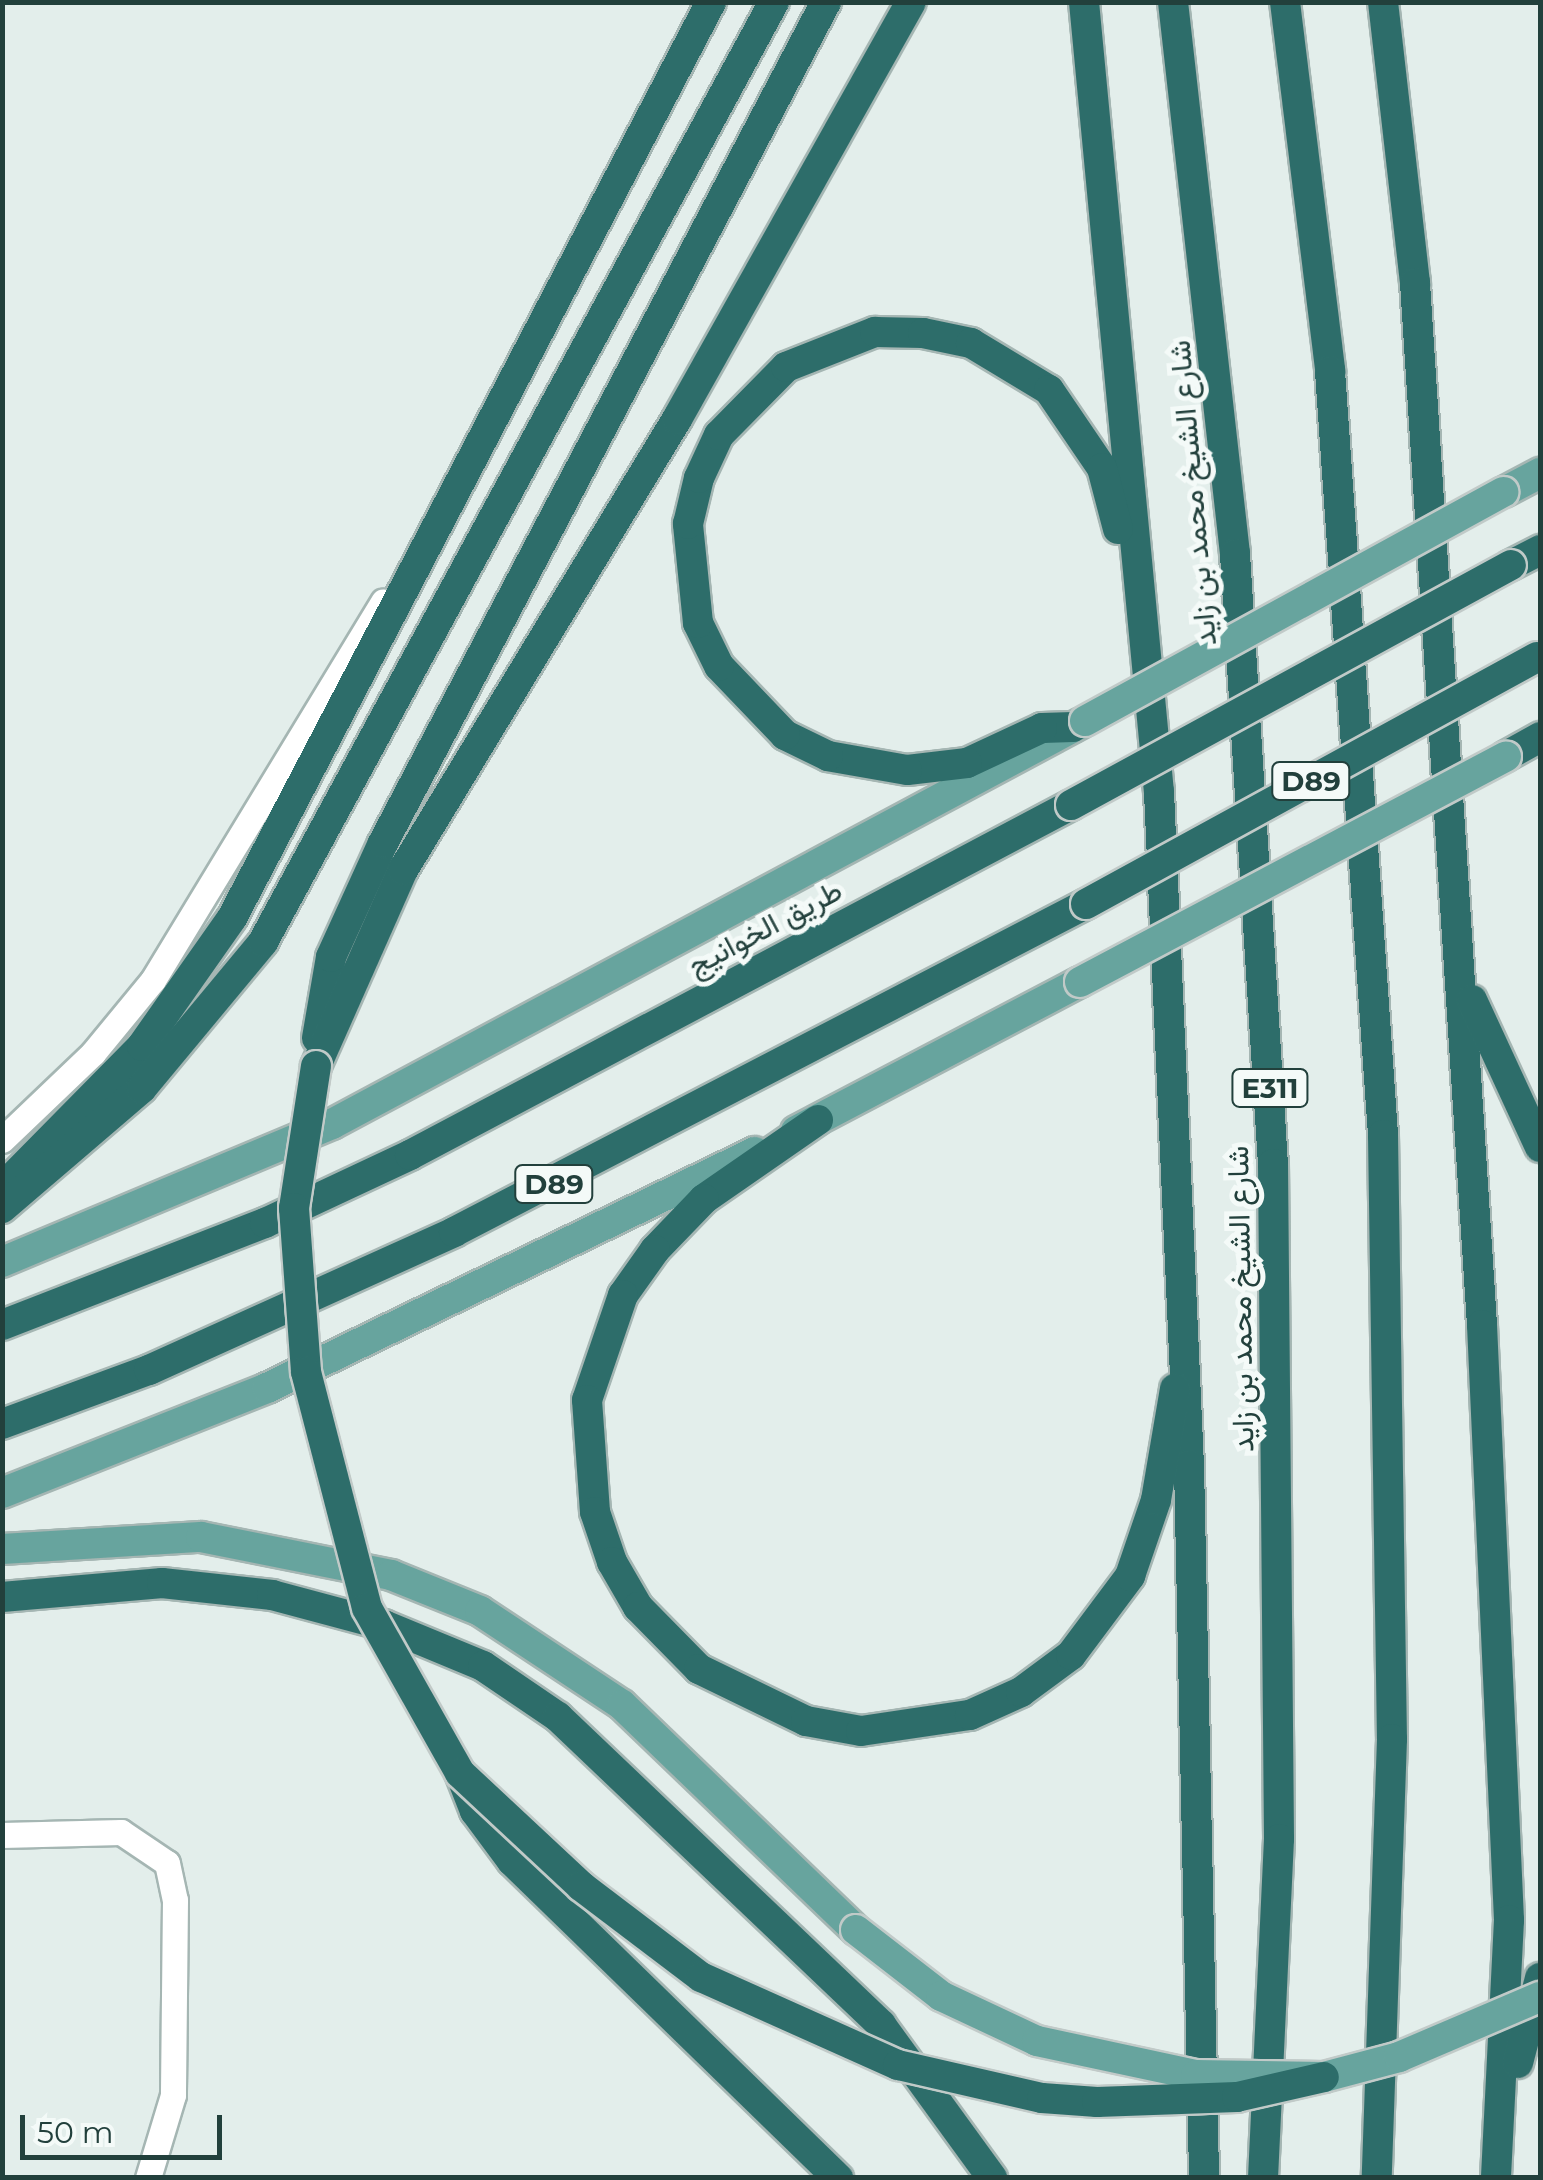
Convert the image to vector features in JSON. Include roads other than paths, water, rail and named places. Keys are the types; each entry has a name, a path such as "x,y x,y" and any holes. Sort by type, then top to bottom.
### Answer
{"highway":[{"path":"2,1186 108,1085 204,962 349,699 430,530 712,2"},
{"path":"2,1208 142,1088 262,942 774,2"},
{"path":"826,2 383,844 331,957 294,1208 306,1372 367,1608 460,1772 483,1824 525,1874 838,2178"},
{"path":"316,1066 403,870 677,420 912,2"},
{"path":"1084,2 1161,831 1182,1317 1204,2178"},
{"name":"شارع الشيخ محمد بن زايد","path":"1173,2 1236,554 1273,1164 1279,1839 1263,2178"},
{"path":"1285,2 1334,408 1383,1134 1392,1739 1377,2178"},
{"path":"1383,2 1415,283 1461,972 1507,1843 1509,1998 1496,2170"},
{"path":"1404,2 1427,214 1415,283"},
{"path":"1079,724 1042,728 968,763 906,770 828,756 785,734 718,666 698,624 688,524 720,435 786,366 829,345 875,332 971,343 1015,364 1080,426 1116,508 1127,589 1142,623"},
{"name":"طريق الخوانيج","path":"2,1325 249,1230 410,1154 1072,805 1540,550"},
{"name":"D89","path":"2,1424 149,1370 471,1224 1086,904 1539,656"},
{"path":"1461,972 1540,1146"},
{"path":"818,1120 704,1199 655,1250 623,1295 586,1400 595,1512 612,1562 664,1638 746,1698 806,1721 861,1731 916,1728 1021,1692 1071,1655 1104,1618 1144,1542 1182,1317"},
{"path":"2,1597 162,1583 272,1595 384,1625 483,1666 558,1717 881,2025 992,2178"},
{"path":"460,1772 581,1886 701,1977 898,2065 1006,2091 1097,2102 1237,2098 1324,2077"},
{"path":"1496,2170 1540,1978"}],"main road":[{"path":"2,1262 332,1124 1540,473"},
{"path":"2,1493 267,1388 818,1120 1529,743"},
{"path":"2,1549 200,1537 391,1575 480,1611 622,1705 856,1930 941,1996 1055,2047 1147,2070 1324,2077 1399,2057 1540,1998"}],"street":[{"path":"2,1140 93,1053 171,954 430,530"},
{"path":"2,1835 121,1832 167,1864 175,1900 172,2095 148,2178"}]}
